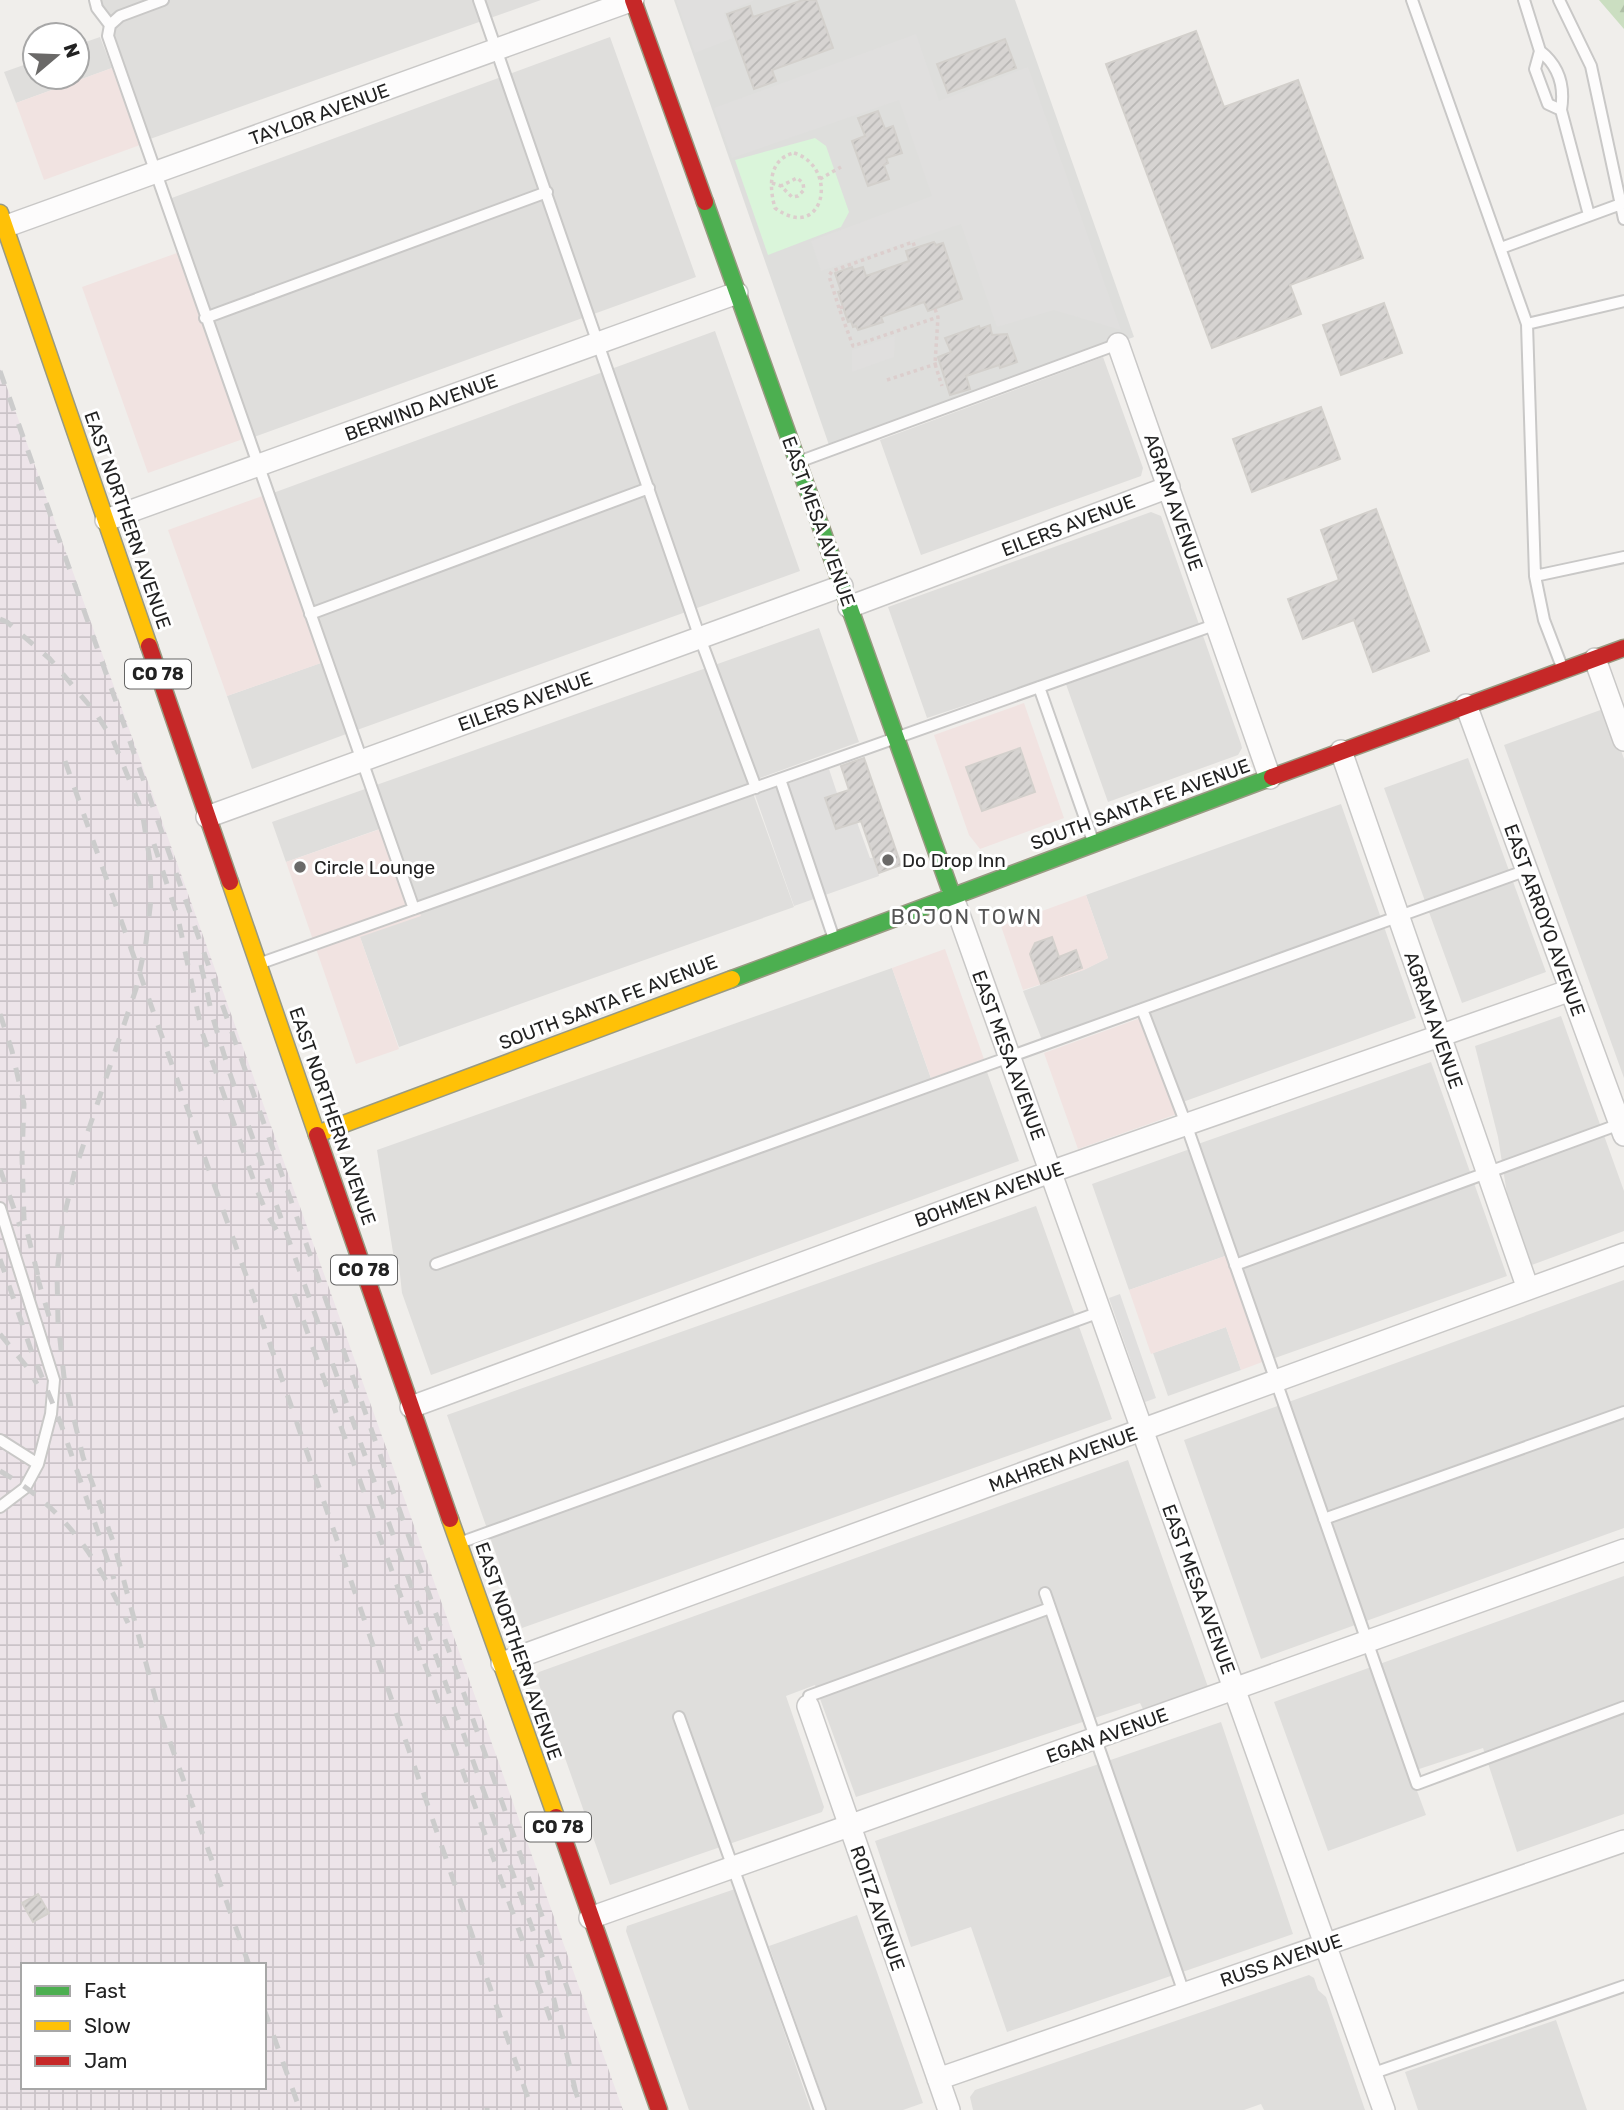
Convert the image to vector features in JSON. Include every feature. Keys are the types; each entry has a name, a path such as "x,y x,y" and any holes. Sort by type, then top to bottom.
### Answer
{"street":[{"name":"TAYLOR AVENUE","path":"2,220 154,173 633,0"},
{"name":"EAST MESA AVENUE","path":"633,0 1384,2110"},
{"name":"EAST NORTHERN AVENUE","path":"2,220 411,1407 659,2110"},
{"name":"BERWIND AVENUE","path":"106,520 737,293"},
{"name":"AGRAM AVENUE","path":"1118,344 1270,778"},
{"name":"EILERS AVENUE","path":"849,607 1169,487"},
{"name":"EILERS AVENUE","path":"207,817 842,586"},
{"name":"SOUTH SANTA FE AVENUE","path":"317,1134 952,895 1624,648"},
{"path":"1595,659 1624,740"},
{"name":"EAST ARROYO AVENUE","path":"1466,705 1622,1130"},
{"name":"AGRAM AVENUE","path":"1341,751 1528,1289"},
{"name":"BOHMEN AVENUE","path":"411,1407 1050,1172 1571,990"},
{"name":"MAHREN AVENUE","path":"502,1663 1624,1254"},
{"name":"EGAN AVENUE","path":"590,1918 1624,1550"},
{"name":"ROITZ AVENUE","path":"808,1706 949,2110"},
{"name":"RUSS AVENUE","path":"938,2079 1624,1841"}],"lane":[{"path":"94,0 110,25"},
{"path":"163,0 120,16 110,25 107,36 414,909"},
{"path":"479,0 700,638 756,788"},
{"path":"1412,0 1527,324 1535,576 1544,620 1563,670"},
{"path":"1524,0 1540,51 1552,61 1564,93 1561,110 1589,215"},
{"path":"1559,0 1591,66 1624,219"},
{"path":"1540,51 1535,69 1548,104 1561,110"},
{"path":"205,318 547,192"},
{"path":"1501,248 1621,204"},
{"path":"1527,324 1624,301"},
{"path":"798,462 1118,344"},
{"path":"310,614 649,488"},
{"path":"1535,576 1624,557"},
{"path":"258,964 1217,624"},
{"path":"1039,687 1094,844"},
{"path":"780,779 835,939"},
{"path":"436,1264 1527,870"},
{"path":"1142,1010 1186,1124 1417,1784 1624,1707"},
{"path":"1235,1265 1488,1174 1622,1130"},
{"path":"0,1208 54,1380 51,1415 38,1464 25,1488 0,1507"},
{"path":"459,1543 1100,1312"},
{"path":"1324,1518 1624,1412"},
{"path":"0,1440 38,1464"},
{"path":"1045,1593 1184,1993"},
{"path":"808,1706 809,1696 1050,1608"},
{"path":"679,1717 820,2110"},
{"path":"1371,2074 1624,1986"}],"path":[{"path":"794,153 802,156 809,161 820,179 822,190 815,211 809,216 798,218 785,215 775,208 772,183 772,175 779,160 794,153"},
{"path":"820,179 841,167"},
{"path":"772,183 781,186 792,197 798,196 804,190 803,183 797,178 781,186"},
{"path":"915,248 913,242 832,271 829,276 853,346 938,317"},
{"path":"935,309 938,317 937,363 942,386"},
{"path":"887,380 937,363"}],"shaded area":[{"path":"101,0 541,0 150,139"},
{"path":"674,0 1015,0 1134,337 829,445"},
{"path":"676,0 753,1 724,13 733,38 695,53"},
{"path":"916,34 939,101 1028,67 1121,330 1054,310 997,327 961,224 821,271 811,241 932,196 899,100 732,158 714,108"},
{"path":"100,37 112,68 91,76 91,40"},
{"path":"610,37 696,277 254,437 169,199"},
{"path":"21,66 21,91 49,91 16,103 4,72"},
{"path":"112,68 140,145 44,180 16,103 49,91 91,91 91,76"},
{"path":"177,253 243,439 148,473 82,287"},
{"path":"715,331 800,571 252,769 227,696 332,659 273,493"},
{"path":"895,336 894,357 852,372 852,350"},
{"path":"1103,357 1143,468 1141,476 921,555 880,440"},
{"path":"0,368 623,2110 0,2110"},
{"path":"265,495 324,662 227,696 168,530"},
{"path":"1151,512 1161,516 1241,744 1238,755 1108,802 1062,673 927,718 888,607"},
{"path":"819,628 859,742 749,782 794,907 399,1047 360,937 388,826 286,862 272,822"},
{"path":"1024,703 1064,818 980,849 969,835 934,735"},
{"path":"1606,708 1624,759 1624,1078 1504,745"},
{"path":"1468,758 1546,972 1462,1003 1384,788"},
{"path":"829,769 837,793 825,798 836,829 857,822 879,876 794,906 755,795"},
{"path":"1341,804 1416,1018 1180,1103 1144,1003 1042,1040 1023,991 1083,970 1108,958 1086,895"},
{"path":"389,826 421,916 360,937 399,1049 356,1064 286,862"},
{"path":"1086,895 1108,958 1084,970 1023,990 1001,926"},
{"path":"945,949 984,1059 931,1078 892,968"},
{"path":"892,968 935,1090 987,1072 1019,1161 431,1375 402,1293 377,1150"},
{"path":"1561,1016 1624,1191 1624,1231 1529,1266 1507,1194 1498,1137 1475,1046"},
{"path":"1143,1017 1177,1114 1078,1149 1044,1053"},
{"path":"1431,1062 1507,1276 1275,1358 1198,1144"},
{"path":"1190,1149 1228,1255 1129,1290 1092,1184"},
{"path":"1036,1206 1112,1419 522,1628 447,1415"},
{"path":"1228,1255 1265,1361 1241,1370 1226,1327 1151,1354 1129,1290"},
{"path":"1624,1280 1624,1528 1261,1659 1184,1440"},
{"path":"1120,1294 1156,1398 1145,1402 1109,1298"},
{"path":"1226,1327 1241,1370 1168,1396 1153,1353"},
{"path":"1128,1460 1208,1687 1143,1709 1140,1703 856,1797 815,1685 786,1696 824,1807 822,1812 610,1885 536,1676 539,1672"},
{"path":"1624,1576 1624,1814 1517,1852 1483,1748 1410,1772 1426,1815 1328,1851 1274,1702"},
{"path":"1221,1722 1293,1934 1007,2032 971,1927 911,1947 875,1841"},
{"path":"735,1889 811,2110 689,2110 626,1931 627,1926"},
{"path":"857,1915 923,2103 903,2110 827,2110 769,1946"},
{"path":"1309,1975 1314,1978 1318,1990 1326,1997 1365,2110 1264,2110 1261,2104 1244,2110 973,2110 970,2097 975,2090"},
{"path":"1556,2020 1587,2110 1418,2110 1405,2072"}],"green space":[{"path":"1599,0 1624,0 1624,29"},
{"path":"815,138 826,146 849,212 841,227 768,255 735,160"}],"building":[{"path":"803,0 816,0 833,48 772,70 776,81 754,89 727,14 750,6 753,17"},
{"path":"1196,31 1224,107 1298,80 1363,258 1290,285 1301,314 1212,348 1106,64"},
{"path":"1005,39 1016,68 948,93 937,64"},
{"path":"878,111 885,129 893,126 902,153 886,158 888,163 884,165 889,179 868,186 852,141 865,136 858,118"},
{"path":"934,242 936,245 943,243 962,299 928,311 924,302 881,317 883,322 858,330 856,326 853,327 851,321 848,322 835,273 852,267 853,270 863,267 866,276 909,261 906,251"},
{"path":"1384,303 1402,353 1341,375 1323,325"},
{"path":"990,325 992,335 1007,334 1017,362 966,376 970,389 950,395 938,357 951,352 945,338"},
{"path":"1321,407 1340,459 1252,492 1233,439"},
{"path":"1376,509 1429,651 1373,672 1354,620 1303,639 1288,599 1339,580 1321,530"},
{"path":"1020,748 1035,792 982,811 966,767"},
{"path":"864,758 901,865 879,873 861,821 836,829 825,798 849,790 841,766"},
{"path":"1052,937 1059,957 1076,950 1082,968 1041,984 1030,954 1035,943"},
{"path":"38,1894 49,1913 33,1922 22,1903"}],"railway":[{"path":"0,371 570,1996"},
{"path":"0,619 50,659 95,712 113,740 142,811 150,861 151,899 146,942 136,989 75,1170 63,1221 57,1272 58,1321 64,1377 83,1457 114,1544 158,1708 248,1963"},
{"path":"65,761 259,1312 532,2110"},
{"path":"154,844 178,918 202,1032 257,1190 280,1236"},
{"path":"201,965 212,1015 229,1071 547,1970 576,2093"},
{"path":"0,1014 24,1104 24,1219 40,1284"},
{"path":"0,1169 20,1226"},
{"path":"0,1259 114,1579"},
{"path":"37,1276 52,1326"},
{"path":"294,1294 551,2021"},
{"path":"0,1334 37,1384"},
{"path":"0,1471 43,1502 77,1536 104,1577 128,1623"},
{"path":"266,2015 300,2110"},
{"path":"573,2084 582,2110"}],"traffic: fast":[{"path":"705,202 952,895"},
{"path":"732,979 1272,777"}],"traffic: slow":[{"path":"0,213 149,646"},
{"path":"230,882 317,1135"},
{"path":"317,1134 732,979"},
{"path":"450,1519 556,1817"}],"traffic: jam":[{"path":"633,0 705,202"},
{"path":"149,646 230,882"},
{"path":"1272,777 1624,648"},
{"path":"317,1135 450,1519"},
{"path":"556,1817 659,2110"}],"place":[{"name":"Do Drop Inn","path":"888,860"},
{"name":"Circle Lounge","path":"300,867"}],"district":[{"name":"BOJON TOWN","path":"967,917"}]}
